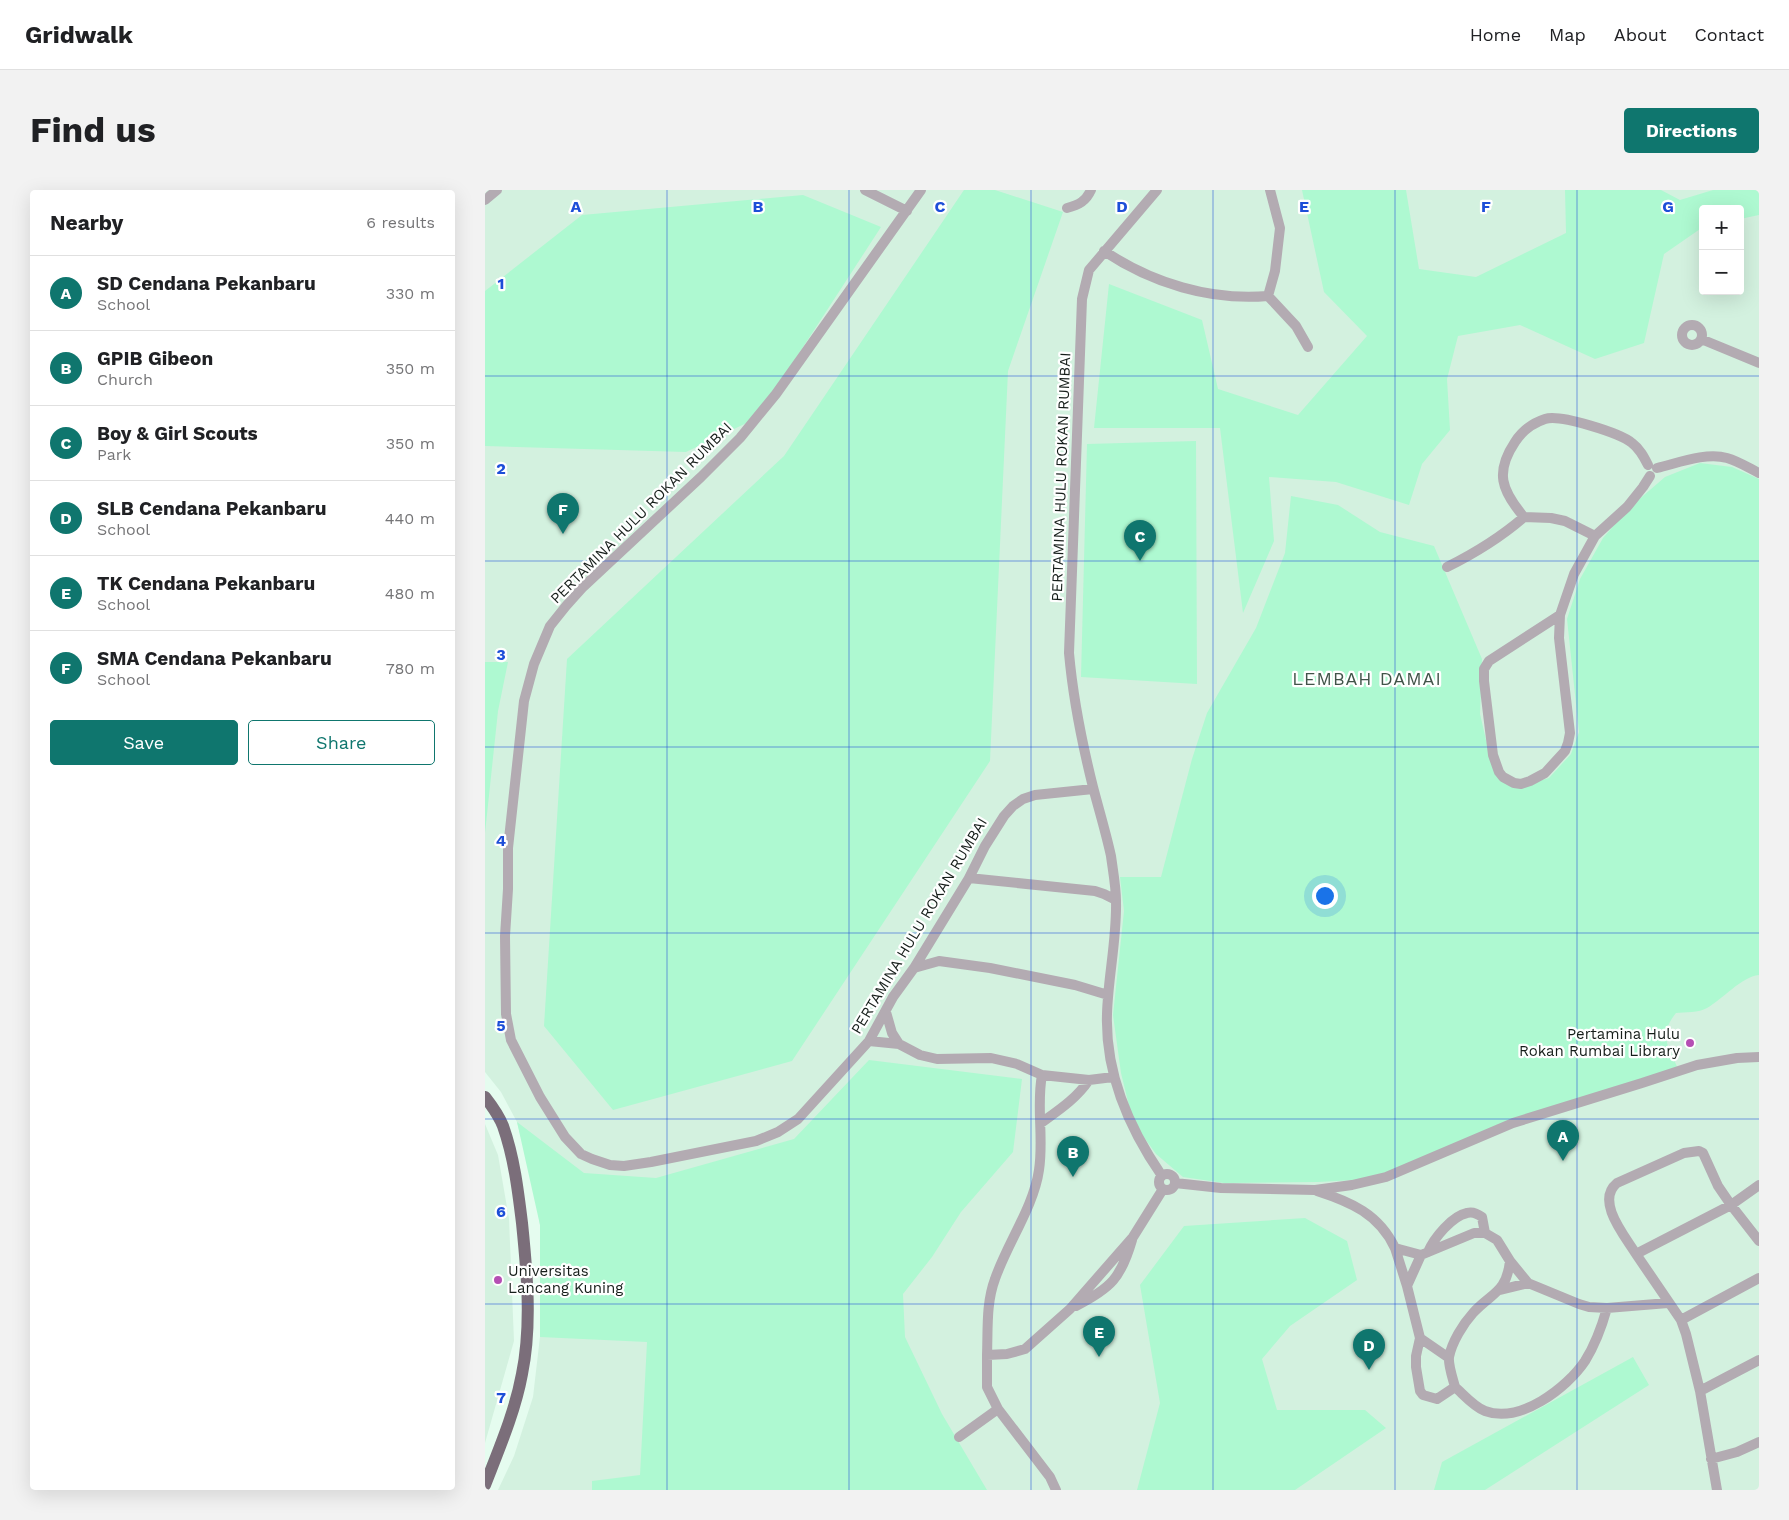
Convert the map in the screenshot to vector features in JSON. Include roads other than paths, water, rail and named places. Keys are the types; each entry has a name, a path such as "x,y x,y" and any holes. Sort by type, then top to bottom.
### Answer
{"main road":[{"path":"485,1097 497,1114 503,1127 518,1189 526,1264 527,1309 526,1349 517,1397 485,1486"}],"street":[{"path":"485,200 497,190"},
{"path":"865,190 907,211"},
{"name":"PERTAMINA HULU ROKAN RUMBAI","path":"921,190 776,394 740,438 695,483 583,587 550,626 534,664 524,701 509,848 505,956 506,1014 511,1040 540,1097 565,1137 581,1154 610,1165 624,1166 651,1162 756,1141 778,1132 798,1119 869,1041 900,986 914,968 969,878 997,826 1013,806 1023,799 1035,795 1093,789"},
{"path":"1067,208 1076,206 1085,199 1091,190"},
{"name":"PERTAMINA HULU ROKAN RUMBAI","path":"1157,190 1104,250 1089,270 1082,299 1069,653 1075,704 1093,789 1111,856 1116,900 1108,995 1108,1045 1113,1077 1129,1119 1162,1176"},
{"path":"1268,296 1275,271 1281,228 1270,190"},
{"path":"1104,250 1120,261 1173,285 1231,297 1268,296 1296,326 1308,347"},
{"path":"1701,339 1759,363"},
{"path":"1595,536 1565,521 1524,516 1515,506 1504,486 1502,468 1507,454 1517,438 1531,425 1547,418 1559,418 1605,431 1631,442 1642,453 1652,469"},
{"path":"1559,615 1489,661 1484,669 1493,755 1499,772 1503,777 1514,783 1521,784 1545,773 1565,751 1568,743 1570,733 1559,638 1559,615 1574,574 1595,536 1627,507 1643,487 1652,469 1701,457 1716,456 1733,460 1759,473"},
{"path":"1447,567 1502,535 1524,516"},
{"path":"969,878 1095,891 1116,900"},
{"path":"927,944 935,958 939,961"},
{"path":"914,968 939,961 1024,974 1075,985 1108,995"},
{"path":"885,1012 892,1032 899,1044"},
{"path":"869,1041 899,1044 920,1055 937,1059 991,1058 1017,1064 1042,1075 1089,1080 1113,1077"},
{"path":"1175,1183 1221,1188 1315,1190 1352,1185 1386,1177 1513,1123 1688,1068 1737,1058 1759,1057"},
{"path":"1042,1075 1039,1088 1041,1123 1039,1170 1029,1203 1016,1229 992,1288 989,1309 987,1387 998,1409 1050,1477 1056,1490"},
{"path":"1041,1123 1072,1101 1089,1080"},
{"path":"1717,1490 1700,1391 1681,1320 1617,1223 1609,1204 1609,1192 1617,1183 1684,1153 1699,1151 1703,1153 1718,1186 1759,1241"},
{"path":"1163,1189 1159,1183 1162,1176 1171,1175 1175,1183"},
{"path":"1163,1189 1171,1189 1175,1183"},
{"path":"1637,1254 1731,1205 1759,1184"},
{"path":"987,1354 1007,1354 1025,1349 1070,1309 1133,1237 1163,1189"},
{"path":"1315,1190 1340,1198 1361,1209 1381,1225 1395,1248 1420,1338 1416,1356 1420,1391 1423,1395 1437,1399 1455,1387"},
{"path":"1407,1286 1424,1253 1454,1220 1472,1212 1482,1217 1485,1233"},
{"path":"1395,1248 1424,1253 1474,1233 1485,1233 1497,1240 1510,1261 1528,1283 1579,1304 1589,1307 1607,1308 1668,1303"},
{"path":"1070,1309 1110,1285 1127,1256 1133,1237"},
{"path":"1510,1261 1507,1277 1500,1290 1474,1312 1462,1326 1449,1358 1455,1387 1476,1406 1485,1411 1501,1414 1523,1410 1556,1392 1584,1362 1603,1324 1607,1308"},
{"path":"1681,1320 1759,1278"},
{"path":"1500,1290 1528,1283"},
{"path":"1420,1338 1449,1358"},
{"path":"1700,1391 1759,1360"},
{"path":"959,1437 998,1409"},
{"path":"1711,1459 1737,1452 1759,1442"}],"place":[{"name":"SMA Cendana Pekanbaru","path":"563,534"},
{"name":"Boy & Girl Scouts","path":"1140,561"},
{"name":"Pertamina Hulu Rokan Rumbai Library","path":"1690,1043"},
{"name":"SD Cendana Pekanbaru","path":"1563,1161"},
{"name":"GPIB Gibeon","path":"1073,1177"},
{"name":"Universitas Lancang Kuning","path":"498,1280"},
{"name":"TK Cendana Pekanbaru","path":"1099,1357"},
{"name":"SLB Cendana Pekanbaru","path":"1369,1370"}],"district":[{"name":"LEMBAH DAMAI","path":"1367,678"}]}
